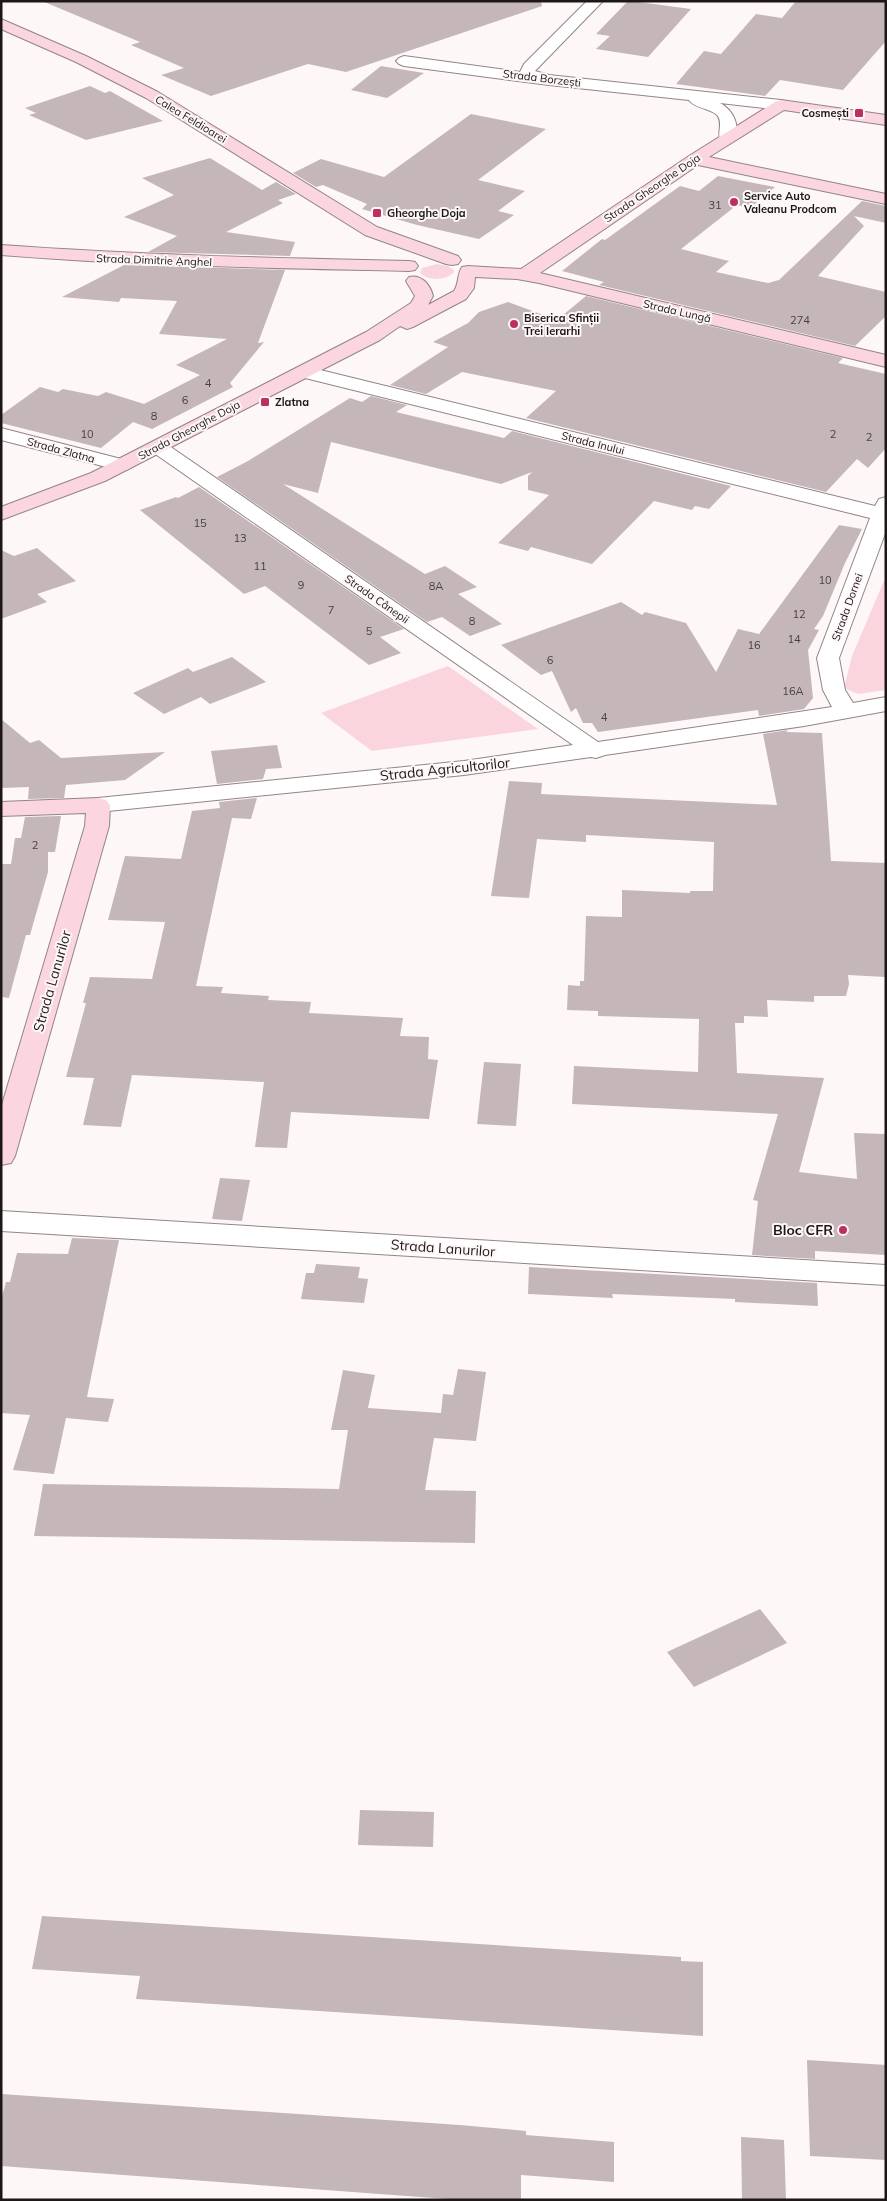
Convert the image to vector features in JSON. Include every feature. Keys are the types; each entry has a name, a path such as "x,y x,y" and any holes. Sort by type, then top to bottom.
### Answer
{"main road":[{"name":"Calea Feldioarei","path":"1,23 81,58 152,95 373,235 402,255 412,272"},
{"name":"Strada Gheorghe Doja","path":"524,275 694,159 781,105"},
{"name":"Strada Borzești","path":"781,105 886,120"},
{"path":"694,159 886,199"},
{"name":"Calea Feldioarei","path":"373,235 452,260 464,265 467,274"},
{"path":"342,264 364,256 373,250 376,244 373,235"},
{"name":"Strada Dimitrie Anghel","path":"1,250 107,258 306,265 342,264 412,272"},
{"path":"452,260 429,259 412,272 440,284 458,281 467,274"},
{"name":"Strada Dimitrie Anghel","path":"306,265 320,269 412,272"},
{"name":"Strada Gheorghe Doja","path":"1,514 73,488 122,465 373,336 407,315 421,301 423,291 412,272"},
{"name":"Strada Gheorghe Doja","path":"373,336 402,325 460,295 466,288 467,274"},
{"name":"Strada Lungă","path":"467,274 524,275 886,361"},
{"name":"Strada Agricultorilor","path":"1,809 98,805"},
{"name":"Strada Lanurilor","path":"1,1156 97,826 98,805"}],"street":[{"path":"535,78 527,73 529,67 596,1"},
{"name":"Strada Borzești","path":"404,61 535,78 781,105"},
{"name":"Strada Borzești","path":"679,94 706,103 722,111 729,124 727,138"},
{"name":"Strada Borzești","path":"714,98 737,107 748,125"},
{"name":"Strada Inului","path":"304,372 883,508"},
{"name":"Strada Zlatna","path":"1,434 122,465"},
{"name":"Strada Cânepii","path":"158,447 596,751"},
{"name":"Strada Dornei","path":"846,712 834,690 828,658 883,508"},
{"name":"Strada Agricultorilor","path":"98,805 464,768 596,751 886,704"},
{"name":"Strada Lanurilor","path":"1,1221 886,1275"}],"shaded area":[{"path":"437,264 448,266 454,272 451,275 437,279 423,276 420,273 422,268"},
{"path":"886,576 886,690 858,694 844,688 852,656"},
{"path":"448,666 538,729 372,751 321,713"}],"building":[{"path":"42,1 541,1 542,6 346,72 308,64 211,96 161,75 184,68 131,45 140,42"},
{"path":"628,1 691,9 648,57 596,49 610,36 596,34"},
{"path":"796,1 886,1 886,41 843,90 780,80 765,96 676,84 704,51 721,54 756,14 782,18"},
{"path":"381,66 424,73 387,98 351,90"},
{"path":"90,86 105,93 110,91 163,121 86,140 29,115 36,113 25,108"},
{"path":"471,114 546,129 478,180 525,191 498,211 514,215 479,239 417,225 362,209 367,204 323,185 316,187 293,173 321,159 384,177"},
{"path":"210,158 262,190 276,182 296,194 278,200 283,203 226,232 295,242 290,256 148,252 177,236 124,217 174,195 142,178"},
{"path":"718,176 775,187 750,208 737,205 681,249 729,261 716,272 768,283 779,280 862,201 886,206 886,223 854,216 864,226 818,276 886,292 886,316 855,346 599,285 604,282 562,271 602,239 605,240 680,186 699,191"},
{"path":"124,265 285,270 258,343 264,342 230,383 233,387 152,429 133,422 101,448 1,423 1,415 40,387 58,392 63,389 98,396 106,392 144,404 200,375 176,365 227,339 159,334 177,301 121,298 119,302 62,297"},
{"path":"586,296 843,358 838,363 886,374 886,448 868,468 857,459 826,492 526,418 556,391 462,372 426,394 390,385 448,347 433,342 468,323 479,312 508,302 557,320"},
{"path":"371,396 407,405 396,412 504,438 512,431 731,486 709,509 695,506 692,510 654,501 592,564 531,547 528,551 498,543 549,495 528,490 528,476 532,472 501,484 331,442 318,493 283,484 425,574 445,566 477,587 458,594 502,624 470,636 442,617 427,622 217,477 248,461 350,398 362,402"},
{"path":"199,487 404,629 380,637 401,653 369,665 265,586 244,594 140,510 176,497 178,498"},
{"path":"839,525 862,529 845,563 823,616 814,629 819,630 808,650 813,698 804,709 759,716 758,710 598,732 592,723 583,723 576,708 571,712 552,671 541,675 501,645 621,602 642,615 645,612 686,623 716,672 738,629 759,634"},
{"path":"37,548 76,581 37,594 47,602 1,619 1,550 14,556"},
{"path":"232,657 266,682 210,704 201,697 164,714 133,693 188,668 193,672"},
{"path":"1,719 30,743 39,740 61,758 165,752 125,780 66,785 64,798 28,799 29,787 1,788"},
{"path":"788,730 786,732 822,733 831,861 886,863 886,977 848,975 849,984 846,996 814,996 814,1002 767,1000 768,1017 744,1016 744,1023 735,1023 737,1073 824,1078 799,1172 857,1179 854,1133 886,1134 886,1255 815,1251 815,1259 752,1255 758,1201 753,1200 778,1114 572,1104 574,1066 698,1072 699,1019 598,1016 598,1011 567,1010 568,985 580,986 580,981 584,981 586,916 622,917 622,890 690,893 690,891 713,891 714,842 586,835 586,842 537,839 529,898 491,896 509,781 542,783 541,794 777,805 763,734"},
{"path":"277,745 282,768 266,769 263,779 217,784 211,751"},
{"path":"257,798 251,819 232,818 196,986 223,987 221,993 269,996 268,1000 311,1002 309,1013 403,1018 400,1036 429,1037 428,1059 438,1060 429,1119 291,1112 287,1148 255,1147 264,1082 132,1075 121,1127 83,1125 94,1078 66,1077 86,1003 83,1003 90,977 152,979 165,922 108,920 125,856 181,859 192,811 220,808 219,802"},
{"path":"61,816 55,852 48,852 48,872 30,935 26,935 9,998 1,997 1,864 11,864 15,838 21,838 25,817"},
{"path":"484,1062 521,1064 516,1126 477,1124"},
{"path":"220,1178 250,1180 242,1221 212,1219"},
{"path":"72,1238 119,1240 87,1397 114,1399 108,1422 66,1418 54,1474 13,1470 30,1415 1,1413 1,1300 6,1282 10,1282 17,1253 68,1254"},
{"path":"316,1264 360,1267 358,1278 368,1279 364,1303 301,1299 306,1273 314,1273"},
{"path":"529,1267 817,1283 818,1306 735,1302 735,1299 612,1294 613,1298 528,1294"},
{"path":"458,1369 486,1372 476,1441 434,1438 425,1490 476,1491 475,1543 34,1536 43,1484 339,1489 348,1430 331,1430 343,1370 375,1375 368,1408 441,1413 443,1394 453,1395"},
{"path":"760,1609 787,1643 694,1687 667,1652"},
{"path":"360,1810 434,1812 433,1847 358,1845"},
{"path":"42,1916 681,1957 681,1961 703,1962 703,2036 136,1999 140,1976 32,1969"},
{"path":"807,2060 886,2065 886,2160 810,2156"},
{"path":"1,2094 460,2125 526,2131 526,2135 614,2142 614,2182 521,2175 521,2200 461,2200 1,2166"},
{"path":"741,2137 784,2140 786,2200 742,2200"}],"place":[{"name":"Cosmești","path":"859,113"},
{"name":"Service Auto Valeanu Prodcom","path":"734,202"},
{"name":"Gheorghe Doja","path":"377,213"},
{"name":"Biserica Sfinții Trei Ierarhi","path":"514,324"},
{"name":"Zlatna","path":"265,402"},
{"name":"Bloc CFR","path":"843,1230"}]}
